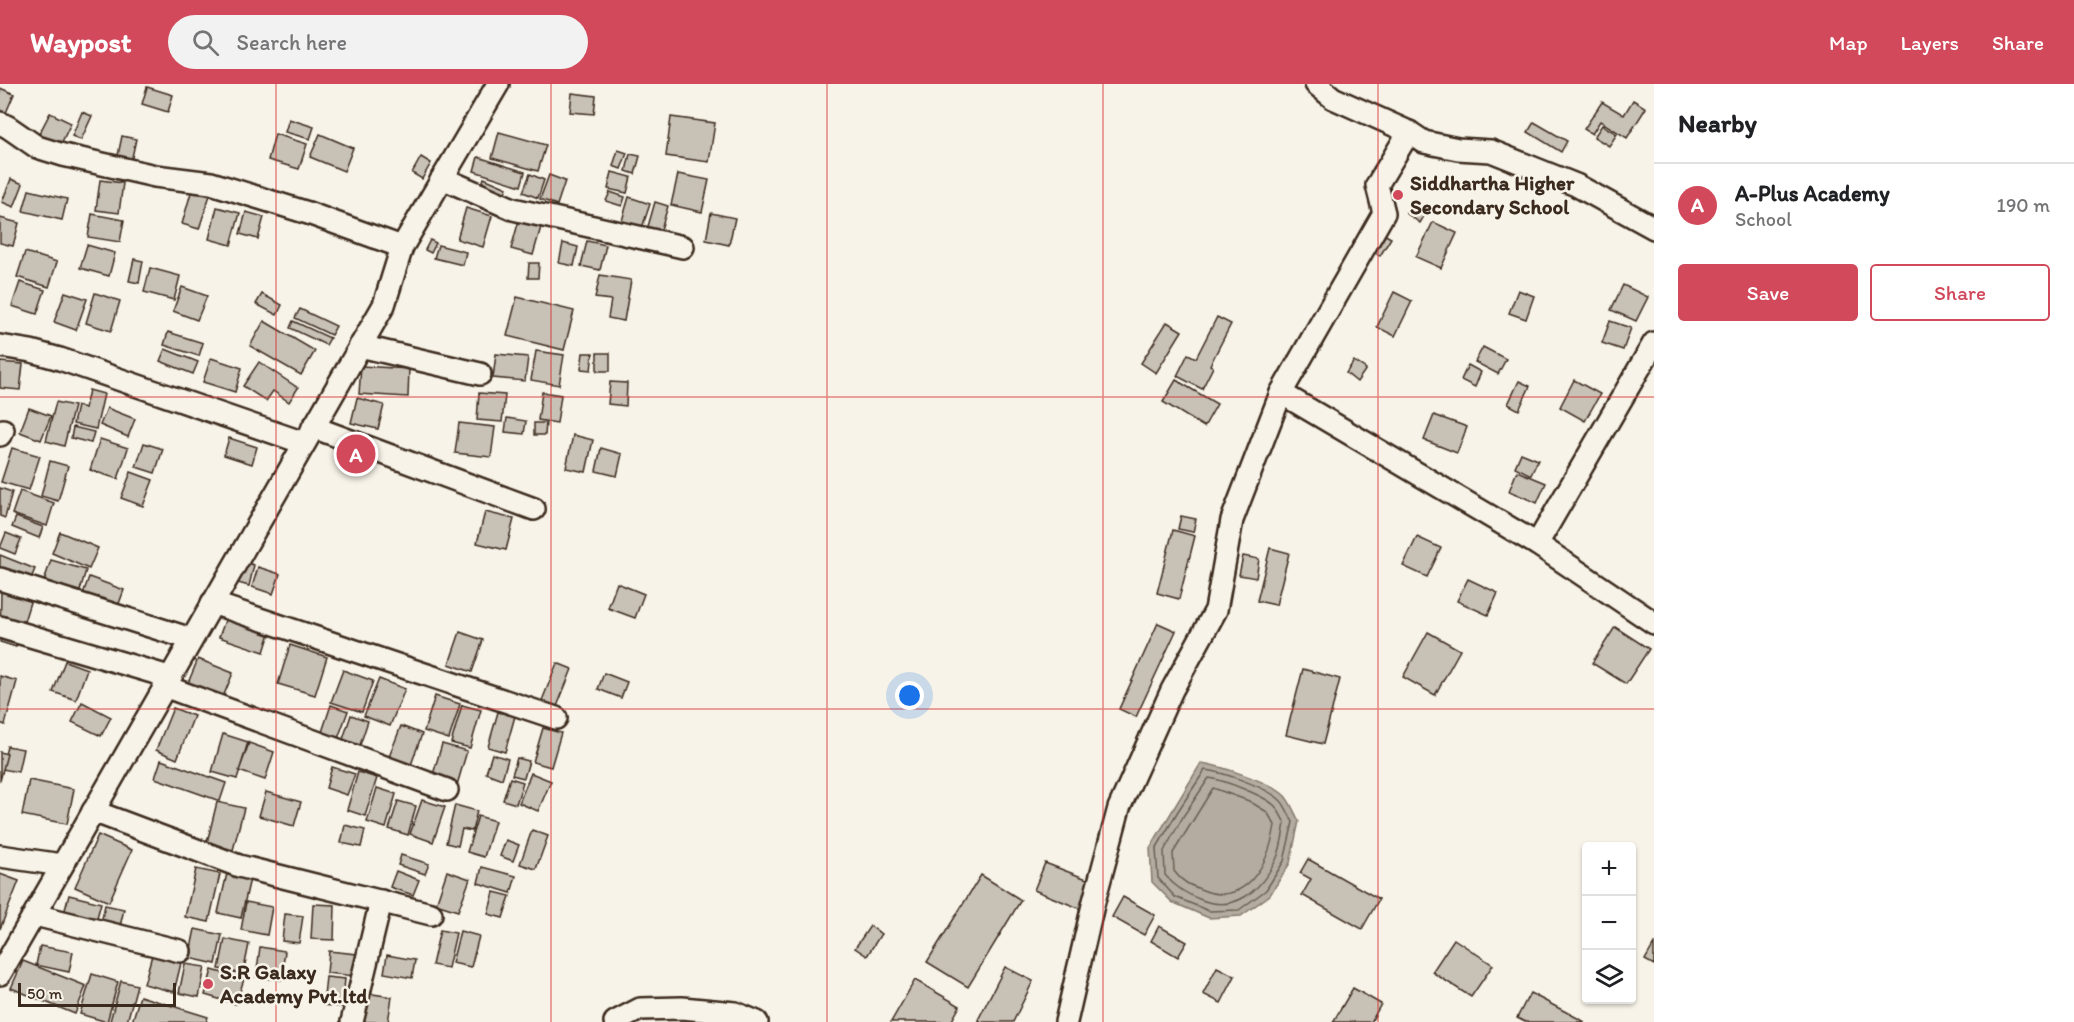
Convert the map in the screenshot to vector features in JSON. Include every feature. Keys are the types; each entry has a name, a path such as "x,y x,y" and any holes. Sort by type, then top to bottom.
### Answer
{"street":[{"path":"0,974 190,639 213,603 384,305 402,247 498,84"},
{"path":"1317,84 1333,98 1409,132 1424,142 1458,149 1491,151 1576,185 1654,228"},
{"path":"0,123 37,147 154,176 211,183 308,213 402,247"},
{"path":"1066,1022 1119,808 1172,690 1216,610 1233,520 1281,393 1384,213 1377,185 1409,132"},
{"path":"442,178 513,209 683,247"},
{"path":"1537,544 1654,343"},
{"path":"0,346 60,358 309,435 534,509"},
{"path":"360,346 480,374"},
{"path":"1281,393 1537,544 1654,623"},
{"path":"0,579 190,639"},
{"path":"213,603 556,718"},
{"path":"0,627 166,682 447,790"},
{"path":"93,812 239,866 431,914"},
{"path":"0,856 62,865"},
{"path":"352,1022 381,901"},
{"path":"35,915 180,951"},
{"path":"615,1022 640,1009 682,1008 735,1013 757,1022"}],"water":[{"path":"1201,763 1221,767 1269,785 1285,796 1299,821 1290,863 1270,895 1241,916 1209,918 1172,902 1152,882 1150,848"}],"building":[{"path":"147,87 173,95 168,112 142,104"},
{"path":"0,88 14,94 5,115 0,113"},
{"path":"572,93 596,96 594,114 570,112"},
{"path":"1633,100 1646,108 1627,138 1600,121 1592,134 1584,129 1602,102 1624,115"},
{"path":"82,112 92,116 81,140 72,136"},
{"path":"50,113 71,123 58,150 36,140"},
{"path":"671,117 715,123 709,162 666,156"},
{"path":"289,119 314,127 310,139 285,132"},
{"path":"1534,122 1567,141 1561,152 1528,132"},
{"path":"1602,125 1617,134 1609,146 1594,137"},
{"path":"499,132 546,145 538,171 492,158"},
{"path":"275,134 307,144 299,169 268,160"},
{"path":"320,134 353,148 344,171 310,157"},
{"path":"122,136 136,139 131,162 117,160"},
{"path":"618,150 627,153 621,169 613,166"},
{"path":"630,154 640,156 635,174 626,171"},
{"path":"421,157 431,163 422,179 412,173"},
{"path":"478,157 525,172 521,186 474,171"},
{"path":"612,172 631,177 627,193 608,189"},
{"path":"530,174 544,180 538,198 523,192"},
{"path":"678,174 709,180 702,212 671,205"},
{"path":"549,175 565,181 557,205 540,199"},
{"path":"484,178 507,188 502,199 480,190"},
{"path":"11,179 23,184 14,207 2,202"},
{"path":"100,180 123,183 119,213 96,210"},
{"path":"192,189 210,195 199,229 182,224"},
{"path":"29,190 67,199 62,220 23,211"},
{"path":"610,192 625,197 622,206 606,201"},
{"path":"629,197 650,204 641,231 621,224"},
{"path":"655,202 668,206 660,233 647,230"},
{"path":"1413,203 1427,211 1420,223 1406,213"},
{"path":"217,207 240,213 231,245 209,239"},
{"path":"466,208 492,216 483,247 457,239"},
{"path":"246,212 264,217 258,239 240,234"},
{"path":"711,213 735,218 729,245 706,240"},
{"path":"92,214 124,220 120,242 88,237"},
{"path":"0,218 19,223 13,246 0,243"},
{"path":"519,220 541,227 533,255 511,249"},
{"path":"1433,222 1457,233 1441,268 1416,257"},
{"path":"1380,232 1391,238 1380,256 1370,250"},
{"path":"430,240 436,243 431,253 425,250"},
{"path":"587,241 606,245 600,270 581,266"},
{"path":"563,243 578,247 574,266 559,263"},
{"path":"87,245 115,253 109,276 80,268"},
{"path":"438,245 466,252 463,265 434,258"},
{"path":"25,252 57,262 49,287 17,277"},
{"path":"134,259 143,261 139,283 129,281"},
{"path":"529,263 539,263 538,278 528,278"},
{"path":"150,268 180,276 174,300 144,292"},
{"path":"600,275 631,280 624,321 608,318 611,300 595,298"},
{"path":"20,282 45,290 37,314 12,306"},
{"path":"1623,285 1648,297 1636,321 1611,310"},
{"path":"182,287 207,296 197,320 173,311"},
{"path":"1518,290 1534,296 1526,319 1509,313"},
{"path":"65,292 87,299 76,330 54,322"},
{"path":"1394,292 1412,301 1395,336 1377,327"},
{"path":"95,293 120,301 111,331 86,323"},
{"path":"262,294 282,305 277,315 256,304"},
{"path":"517,297 574,311 564,350 507,336"},
{"path":"300,309 336,326 331,335 295,318"},
{"path":"1217,317 1231,324 1210,365 1213,367 1202,389 1177,376 1188,354 1196,358"},
{"path":"264,321 315,351 301,375 250,346"},
{"path":"293,321 330,338 326,345 290,328"},
{"path":"1610,321 1631,328 1623,350 1602,343"},
{"path":"1167,322 1182,331 1156,373 1141,363"},
{"path":"168,332 203,343 199,356 164,345"},
{"path":"1483,347 1506,359 1498,374 1475,362"},
{"path":"165,349 198,362 193,374 160,361"},
{"path":"536,351 564,355 559,385 531,380"},
{"path":"583,353 593,353 591,370 581,369"},
{"path":"597,353 610,353 610,371 597,371"},
{"path":"496,354 528,357 525,381 493,378"},
{"path":"211,358 242,368 235,392 203,382"},
{"path":"1354,361 1366,369 1357,382 1346,373"},
{"path":"0,362 23,364 20,390 0,388"},
{"path":"259,362 298,388 289,402 273,391 266,401 243,386"},
{"path":"1468,365 1481,372 1475,387 1461,380"},
{"path":"361,366 409,369 408,397 359,394"},
{"path":"1176,380 1217,404 1204,427 1163,402"},
{"path":"1574,380 1600,394 1585,421 1560,407"},
{"path":"1519,381 1530,386 1519,410 1508,404"},
{"path":"610,382 627,383 626,406 608,404"},
{"path":"89,390 104,394 96,429 73,424 77,406 85,408"},
{"path":"542,392 561,395 557,423 538,420"},
{"path":"479,393 505,395 502,422 477,420"},
{"path":"357,398 384,405 378,429 351,423"},
{"path":"56,402 74,406 64,446 46,441"},
{"path":"29,408 51,416 41,440 20,432"},
{"path":"107,408 135,419 128,437 100,425"},
{"path":"1434,415 1467,427 1457,453 1424,440"},
{"path":"507,418 526,421 524,434 505,432"},
{"path":"459,423 495,427 491,457 455,453"},
{"path":"534,423 546,423 545,435 534,435"},
{"path":"73,427 94,432 91,443 71,438"},
{"path":"573,435 593,440 586,472 566,468"},
{"path":"229,438 257,447 252,464 224,455"},
{"path":"100,439 128,448 118,479 90,470"},
{"path":"144,443 163,449 155,473 136,467"},
{"path":"12,448 40,456 29,490 1,482"},
{"path":"601,448 622,454 617,476 596,471"},
{"path":"1521,453 1538,460 1531,475 1515,467"},
{"path":"50,461 68,466 58,501 41,496"},
{"path":"1517,471 1546,483 1537,503 1509,491"},
{"path":"131,472 153,480 143,506 121,498"},
{"path":"0,488 12,492 5,518 0,516"},
{"path":"20,491 54,503 47,526 12,514"},
{"path":"485,512 514,519 506,550 477,543"},
{"path":"1181,516 1196,519 1193,532 1178,529"},
{"path":"16,517 43,527 39,538 12,527"},
{"path":"1173,530 1195,536 1179,599 1157,593"},
{"path":"60,532 98,548 89,569 52,553"},
{"path":"6,533 21,539 15,554 0,548"},
{"path":"1417,537 1441,548 1427,577 1403,566"},
{"path":"1270,548 1289,553 1276,605 1257,601"},
{"path":"0,555 35,569 28,586 0,574"},
{"path":"1243,556 1259,559 1256,578 1239,575"},
{"path":"51,560 86,570 77,601 41,590"},
{"path":"243,562 254,565 249,586 238,583"},
{"path":"258,567 280,574 273,594 252,587"},
{"path":"89,577 124,590 114,617 79,605"},
{"path":"1468,579 1498,593 1488,615 1457,601"},
{"path":"617,583 644,594 635,618 608,608"},
{"path":"1,590 31,599 16,647 0,642"},
{"path":"227,615 271,630 264,652 219,637"},
{"path":"1158,623 1176,631 1136,717 1119,709"},
{"path":"1615,627 1649,649 1626,684 1592,663"},
{"path":"460,632 483,640 472,672 449,664"},
{"path":"1428,632 1460,650 1435,695 1403,677"},
{"path":"290,645 327,657 315,695 278,684"},
{"path":"198,659 233,673 218,709 183,695"},
{"path":"65,661 87,669 76,700 53,692"},
{"path":"557,663 572,669 556,709 541,703"},
{"path":"1303,669 1340,679 1323,744 1286,735"},
{"path":"343,670 373,681 362,712 331,702"},
{"path":"604,673 627,682 621,698 598,689"},
{"path":"0,676 17,681 5,725 0,723"},
{"path":"379,679 405,689 390,726 364,716"},
{"path":"435,696 460,704 449,739 424,731"},
{"path":"82,702 111,717 101,736 72,722"},
{"path":"331,705 348,711 336,744 320,738"},
{"path":"462,705 481,710 470,748 451,743"},
{"path":"173,708 194,716 177,759 156,750"},
{"path":"498,712 515,716 505,752 488,747"},
{"path":"351,715 368,721 358,751 341,745"},
{"path":"401,726 422,734 411,765 389,757"},
{"path":"543,728 561,733 551,767 533,762"},
{"path":"223,734 248,742 237,779 212,772"},
{"path":"249,743 274,752 265,780 239,771"},
{"path":"442,744 467,751 457,785 432,778"},
{"path":"7,746 23,749 18,772 2,769"},
{"path":"0,752 7,754 0,781"},
{"path":"492,754 508,759 502,779 486,773"},
{"path":"517,758 529,761 524,778 512,775"},
{"path":"161,760 226,783 220,801 155,778"},
{"path":"332,767 355,774 347,795 326,788"},
{"path":"358,772 377,778 365,816 347,810"},
{"path":"531,773 551,781 538,811 519,803"},
{"path":"510,778 523,782 516,804 503,800"},
{"path":"29,780 74,789 67,824 22,815"},
{"path":"377,788 396,794 386,828 367,822"},
{"path":"266,792 301,802 294,826 259,816"},
{"path":"422,800 445,807 433,842 410,834"},
{"path":"398,801 416,806 408,835 389,829"},
{"path":"217,802 244,808 233,850 207,843"},
{"path":"455,805 477,811 472,831 462,829 458,846 446,843"},
{"path":"478,816 495,821 484,857 467,852"},
{"path":"345,825 365,830 361,847 341,843"},
{"path":"532,830 548,836 536,869 520,864"},
{"path":"98,835 132,850 109,902 75,887"},
{"path":"506,840 519,845 513,861 500,856"},
{"path":"401,855 429,864 425,874 398,865"},
{"path":"1308,859 1379,899 1362,929 1302,895 1311,879 1300,873"},
{"path":"1045,863 1092,881 1081,909 1034,890"},
{"path":"482,867 516,876 511,893 478,883"},
{"path":"196,869 220,874 209,922 185,917"},
{"path":"228,869 251,874 241,918 218,913"},
{"path":"396,871 419,880 413,895 390,887"},
{"path":"447,871 470,879 458,911 436,904"},
{"path":"0,874 19,881 0,929"},
{"path":"981,875 1021,900 968,987 927,962"},
{"path":"494,892 510,896 503,918 488,914"},
{"path":"69,895 101,903 95,925 63,917"},
{"path":"1123,897 1155,915 1144,935 1112,917"},
{"path":"246,902 272,907 267,935 241,930"},
{"path":"313,904 335,905 334,940 311,939"},
{"path":"105,905 124,909 119,931 100,928"},
{"path":"285,914 303,916 299,943 282,941"},
{"path":"870,926 881,934 867,956 855,948"},
{"path":"1159,926 1187,942 1178,957 1151,941"},
{"path":"195,929 222,935 216,964 189,958"},
{"path":"440,930 456,933 448,968 432,965"},
{"path":"460,931 479,936 471,967 452,963"},
{"path":"225,939 249,944 243,974 219,969"},
{"path":"1454,939 1493,965 1471,997 1432,972"},
{"path":"1654,944 1654,965 1645,960"},
{"path":"40,946 73,952 69,972 36,965"},
{"path":"260,947 285,951 281,980 256,977"},
{"path":"329,951 357,954 355,976 327,973"},
{"path":"152,955 181,963 174,992 144,984"},
{"path":"387,955 415,960 412,978 384,973"},
{"path":"23,961 86,986 75,1014 11,988"},
{"path":"185,964 205,967 199,997 179,993"},
{"path":"1005,967 1033,981 1013,1022 982,1022 978,1020"},
{"path":"1217,967 1235,976 1221,1003 1203,994"},
{"path":"212,970 244,979 236,1004 205,995"},
{"path":"92,974 118,982 107,1022 80,1014"},
{"path":"326,977 345,979 342,1007 323,1005"},
{"path":"915,980 960,1006 951,1022 891,1022"},
{"path":"121,981 137,985 127,1022 112,1022 110,1021"},
{"path":"1353,988 1381,1004 1371,1022 1333,1022"},
{"path":"366,993 392,997 388,1022 361,1022"},
{"path":"1530,993 1585,1022 1525,1022 1517,1018"},
{"path":"140,996 208,1017 206,1022 132,1022"}],"place":[{"name":"Siddhartha Higher Secondary School","path":"1398,195"},
{"name":"A-Plus Academy","path":"356,454"},
{"name":"S.R Galaxy Academy Pvt.ltd","path":"208,984"}]}
